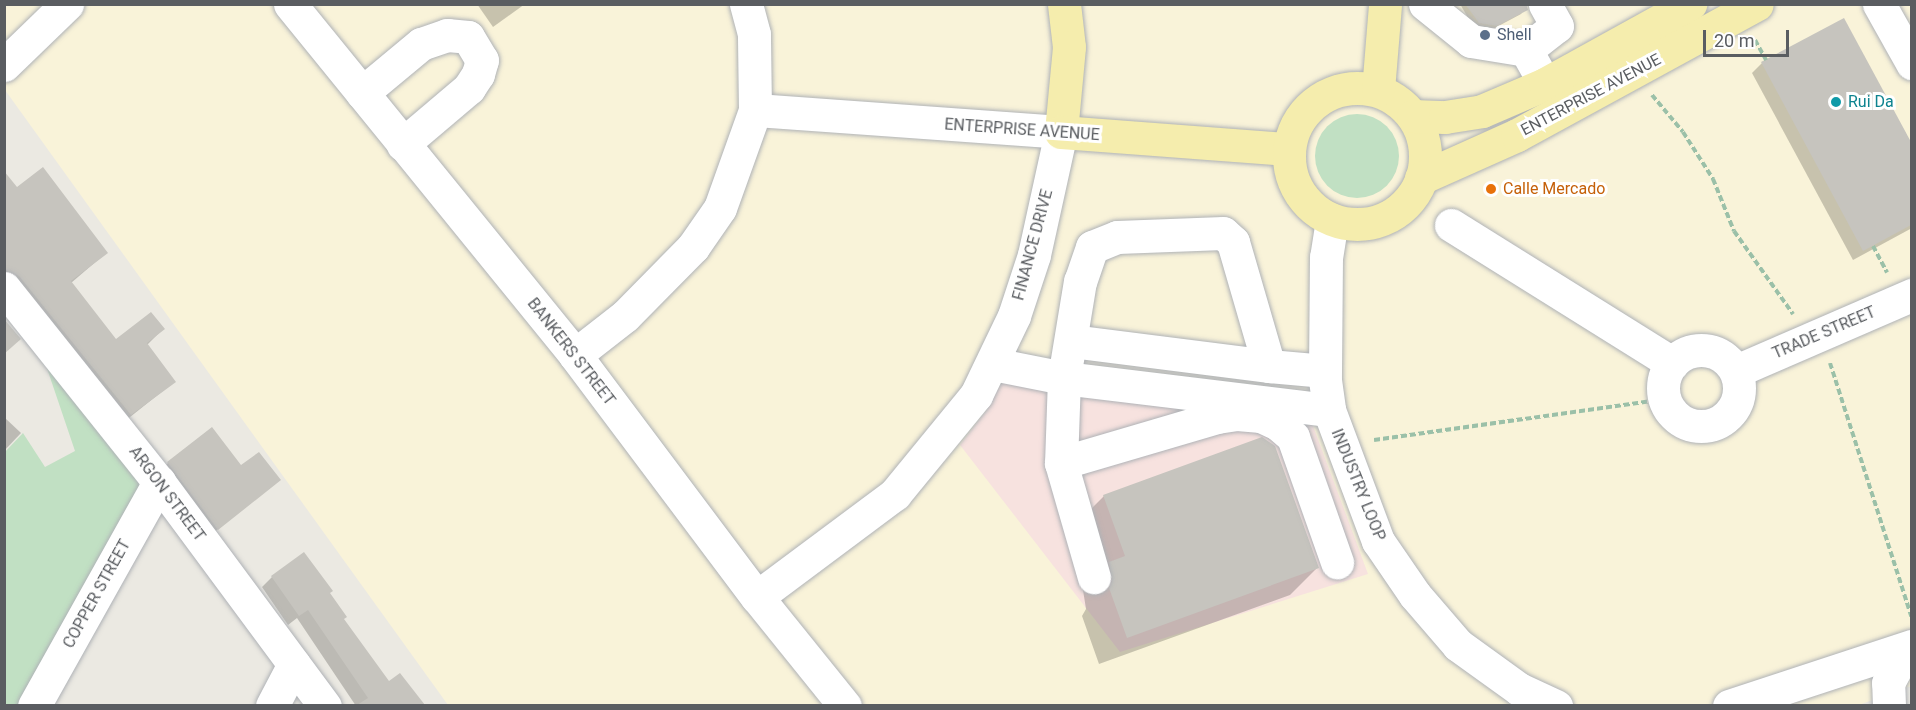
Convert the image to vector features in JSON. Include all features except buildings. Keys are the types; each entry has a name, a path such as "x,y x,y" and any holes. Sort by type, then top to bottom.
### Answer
{"main road":[{"name":"FINANCE DRIVE","path":"1061,132 1069,47 1064,4"},
{"path":"1378,90 1385,4"},
{"name":"ENTERPRISE AVENUE","path":"1413,116 1445,117 1482,111 1545,84 1690,4"},
{"name":"ENTERPRISE AVENUE","path":"1421,178 1516,135 1757,4"},
{"path":"1344,88 1378,90 1398,100 1413,116 1425,146 1421,178 1405,204 1385,217 1363,224 1332,220 1313,209 1298,192 1289,171 1288,149 1296,124 1312,103 1344,88"},
{"name":"ENTERPRISE AVENUE","path":"1061,132 1288,149"}],"street":[{"path":"4,64 67,4"},
{"name":"BANKERS STREET","path":"290,4 575,355 757,597 845,705"},
{"path":"575,355 625,316 693,247 720,208 755,110 754,34 746,4"},
{"path":"1425,4 1471,41 1526,50 1557,26 1545,4"},
{"path":"1880,4 1911,63"},
{"path":"362,93 422,44 447,35 468,37 482,60 478,74 469,88 404,144"},
{"path":"1526,50 1545,84"},
{"name":"ENTERPRISE AVENUE","path":"755,110 1061,132"},
{"name":"FINANCE DRIVE","path":"757,597 895,494 947,434 993,364 1034,255 1061,132"},
{"name":"INDUSTRY LOOP","path":"1332,220 1326,256 1325,371 1329,410 1378,541 1414,595 1458,645 1519,689 1556,705"},
{"path":"1451,225 1672,363"},
{"path":"1094,577 1061,463 1064,378 1080,281 1092,247 1117,237 1223,233 1239,254 1269,366"},
{"name":"ARGON STREET","path":"4,288 159,482 324,705"},
{"name":"TRADE STREET","path":"1736,371 1911,296"},
{"path":"1071,340 1269,366 1325,371"},
{"path":"1694,350 1707,350 1729,361 1736,371 1739,396 1726,418 1715,424 1702,426 1684,422 1670,410 1664,399 1663,386 1672,363 1694,350"},
{"path":"993,364 1064,378 1329,410"},
{"path":"1061,463 1217,417 1237,414 1261,416 1278,424 1293,437 1337,562"},
{"name":"COPPER STREET","path":"34,705 159,482"},
{"path":"1729,705 1909,638"},
{"path":"1889,705 1888,683 1909,638"},
{"path":"272,705 294,664"},
{"path":"1905,705 1911,703"}],"path":[{"path":"1630,73 1683,132 1713,179 1734,231 1788,311 1821,335 1909,638"},
{"path":"1340,443 1416,436 1664,399"}],"shaded area":[{"path":"5,4 1911,5 1911,686 1856,706 448,705 5,90"},
{"path":"1004,378 1310,418 1368,574 1120,652 960,445 986,411"}],"green space":[{"path":"1349,114 1365,114 1381,121 1392,132 1399,148 1396,172 1387,186 1365,198 1349,198 1333,191 1322,180 1315,164 1315,148 1322,132 1333,121"},
{"path":"35,333 151,480 29,705 5,705 4,453 23,433 45,467 75,451"}],"place":[{"name":"Shell","path":"1485,35"},
{"name":"Rui Da","path":"1836,102"},
{"name":"Calle Mercado","path":"1491,189"}]}
